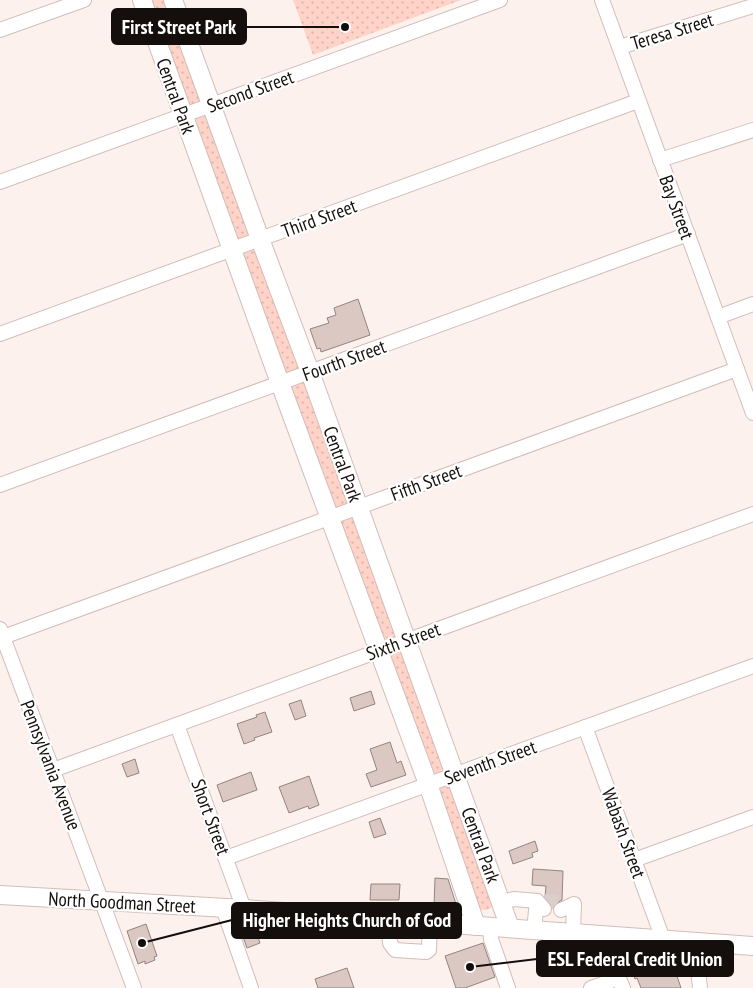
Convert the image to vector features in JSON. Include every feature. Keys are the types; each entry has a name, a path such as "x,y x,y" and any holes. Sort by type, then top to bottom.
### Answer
{"main road":[{"name":"Central Park","path":"142,0 329,517 483,926"},
{"name":"Central Park","path":"173,0 310,372 510,928"},
{"name":"North Goodman Street","path":"0,895 244,909 753,946"}],"street":[{"path":"0,30 84,0"},
{"name":"Second Street","path":"0,182 500,0"},
{"name":"Bay Street","path":"602,0 753,414"},
{"name":"Teresa Street","path":"620,47 753,6"},
{"name":"Third Street","path":"0,334 638,101"},
{"path":"660,160 753,130"},
{"name":"Fourth Street","path":"0,485 688,234"},
{"path":"718,318 753,304"},
{"name":"Fifth Street","path":"1,633 329,517 737,369"},
{"name":"Sixth Street","path":"53,770 753,514"},
{"name":"Pennsylvania Avenue","path":"1,633 134,988"},
{"name":"Seventh Street","path":"226,858 753,666"},
{"name":"Short Street","path":"177,724 244,909"},
{"name":"Wabash Street","path":"585,727 663,939"},
{"path":"634,860 753,817"},
{"path":"501,902 514,898 542,901 534,930"},
{"path":"565,903 573,933"},
{"path":"224,908 251,988"},
{"path":"388,920 390,943 395,950 426,952 429,950 430,922"},
{"path":"483,926 491,939 508,988"},
{"path":"591,988 621,983 617,936"},
{"path":"695,941 700,988"}],"shaded area":[{"path":"147,0 168,0 493,906 488,910 478,908"},
{"path":"293,0 461,0 313,55"}],"building":[{"path":"358,299 370,335 321,352 320,348 317,349 310,329 329,323 327,318 336,315 334,308"},
{"path":"371,691 375,704 354,711 350,698"},
{"path":"301,700 306,716 295,720 289,704"},
{"path":"265,712 272,732 254,738 255,740 244,744 237,724"},
{"path":"390,742 397,763 401,761 406,775 371,787 366,774 377,770 370,749"},
{"path":"135,759 139,773 127,777 122,764"},
{"path":"251,772 257,790 223,802 217,785"},
{"path":"309,776 319,805 309,809 308,806 289,813 279,787"},
{"path":"380,818 386,834 374,838 369,822"},
{"path":"535,841 538,851 532,853 533,857 513,864 509,851"},
{"path":"533,869 563,871 562,900 554,905 553,908 545,897 546,886 532,885"},
{"path":"435,878 448,879 456,904 453,909 434,907"},
{"path":"371,884 400,884 399,900 370,900"},
{"path":"146,924 157,956 154,957 155,960 145,964 145,961 138,964 127,931"},
{"path":"239,925 254,926 260,943 247,948"},
{"path":"483,943 495,977 465,988 456,988 445,956"},
{"path":"664,960 666,967 673,964 681,988 641,988 637,978 635,979 631,967 642,963 644,967"},
{"path":"347,968 354,988 318,988 315,979"}],"tunnel":[{"path":"544,901 562,903"}],"place":[{"name":"First Street Park","path":"345,27"},
{"name":"Higher Heights Church of God","path":"142,943"},
{"name":"ESL Federal Credit Union","path":"470,967"}]}
